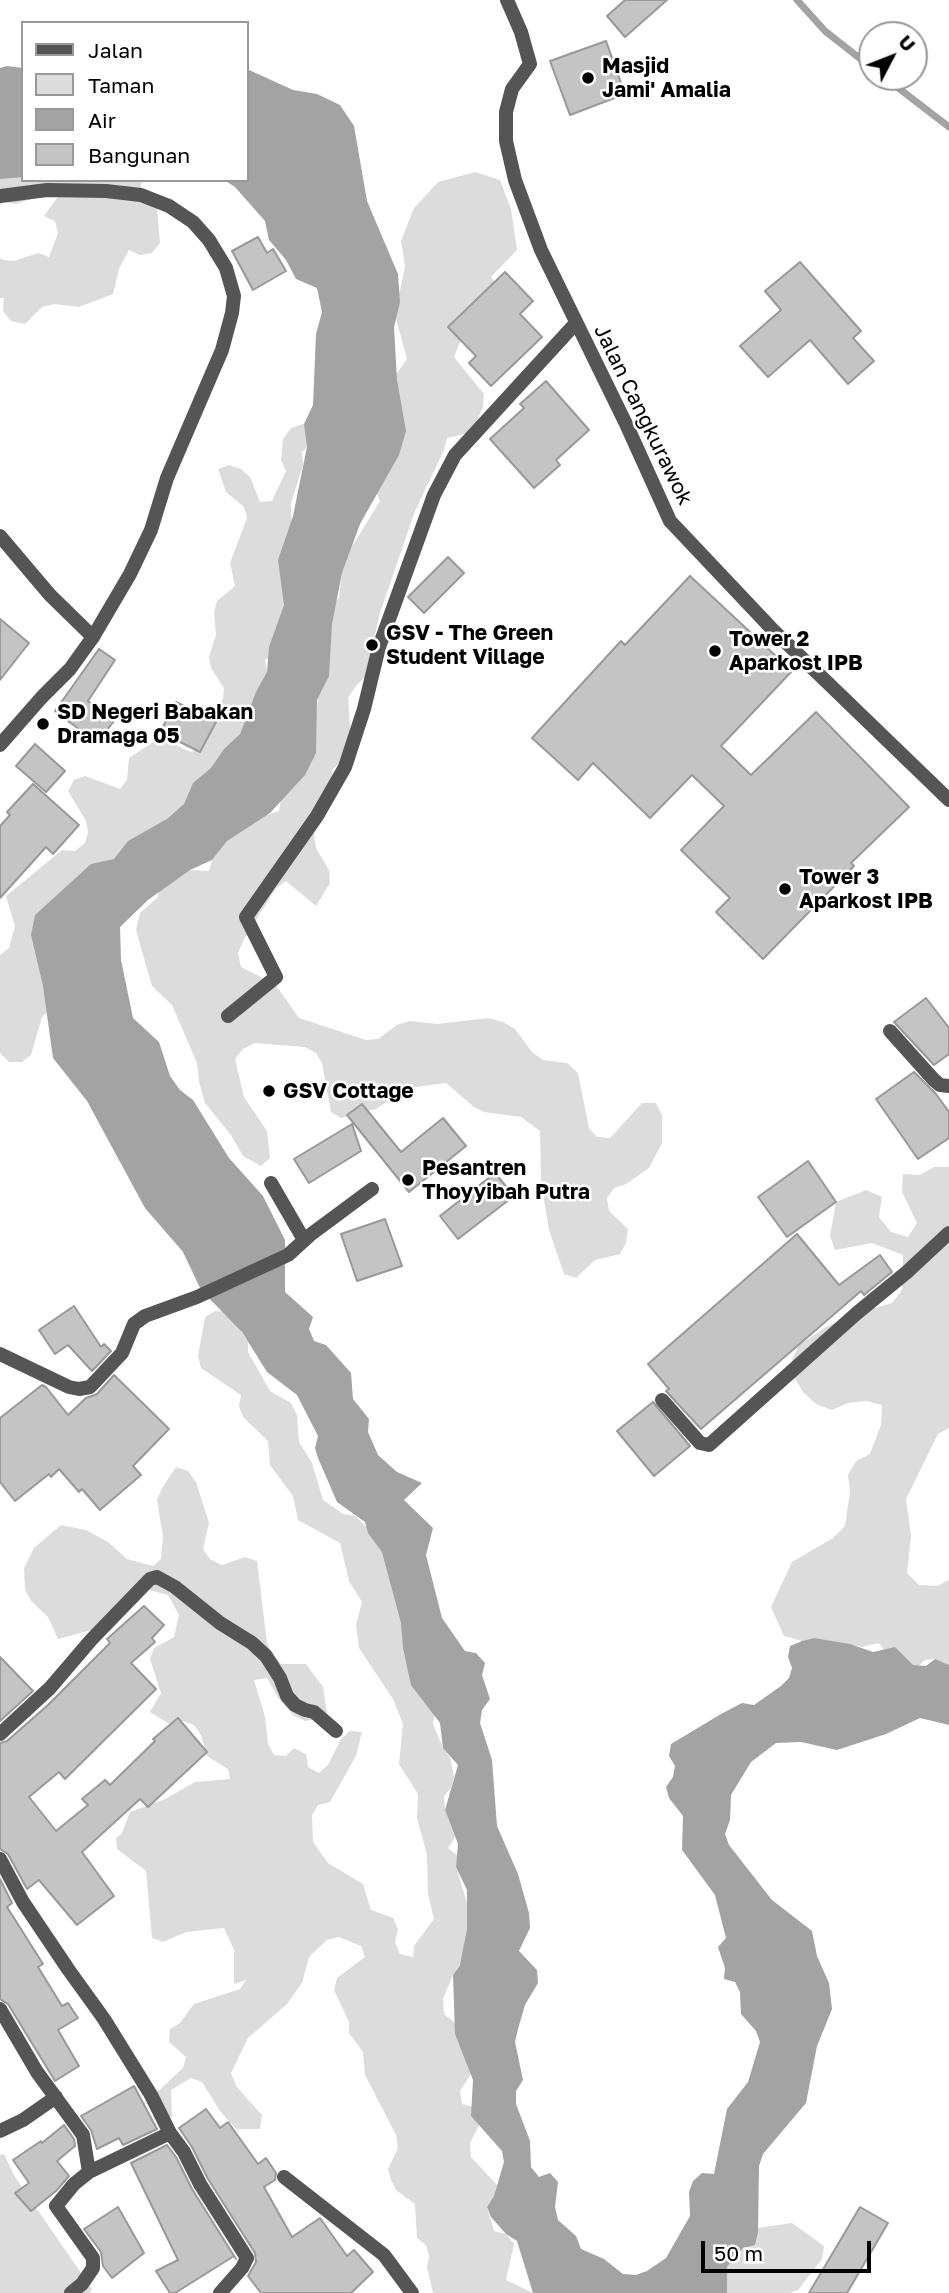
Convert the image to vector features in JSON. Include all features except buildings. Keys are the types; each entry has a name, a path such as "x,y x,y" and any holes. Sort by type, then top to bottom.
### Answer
{"street":[{"name":"Jalan Cangkurawok","path":"507,0 521,32 530,64 512,89 506,112 506,141 515,180 541,250 670,521 782,639 949,800"},
{"path":"0,196 47,190 106,191 141,195 169,206 193,222 209,240 226,268 233,296 232,313 222,350 167,478 151,530 130,574 93,637 70,669 0,745"},
{"path":"228,1016 276,977 246,917 317,816 345,767 365,709 379,647 434,495 454,455 576,323"},
{"path":"0,536 50,595 93,637"},
{"path":"890,1031 934,1080 940,1085 949,1086"},
{"path":"271,1183 304,1240"},
{"path":"0,1354 69,1387 90,1387 122,1353 134,1324 145,1316 197,1297 288,1255 372,1189"},
{"path":"662,1400 700,1443 709,1445 949,1233"},
{"path":"0,1734 50,1688 91,1640 150,1579 157,1577 175,1587 219,1623 252,1643 266,1656 280,1678 287,1696 295,1705 314,1712 336,1731"},
{"path":"0,1858 23,1902 104,2019 151,2095 200,2184 247,2258 242,2268 220,2293"},
{"path":"0,2009 37,2072 83,2135 89,2172"},
{"path":"0,2131 23,2120 56,2098"},
{"path":"71,2293 82,2284 93,2268 93,2258 56,2206 74,2184 89,2172 170,2133"},
{"path":"284,2177 384,2255 412,2293"}],"green space":[{"path":"21,157 21,182 142,182 140,193 157,208 160,243 152,253 140,255 129,250 119,269 113,294 79,307 54,304 42,307 25,324 11,321 3,311 4,298 0,298 0,258 14,261 38,253 49,257 58,233 55,221 44,216 64,188 16,204 4,202 0,205 0,179"},
{"path":"475,172 500,180 511,209 517,250 491,277 507,300 459,344 454,357 484,394 483,407 472,432 447,438 415,511 380,613 365,677 348,698 352,752 333,769 330,782 335,795 314,834 316,848 329,870 330,883 316,906 286,881 276,888 238,953 241,967 275,984 299,1018 366,1040 378,1039 397,1025 410,1021 437,1024 489,1018 503,1022 515,1029 532,1052 543,1060 567,1063 578,1073 589,1128 597,1137 610,1138 642,1103 656,1103 662,1115 662,1143 649,1168 626,1184 614,1188 607,1198 609,1211 628,1229 626,1243 620,1254 595,1260 576,1278 564,1274 549,1230 541,1181 540,1131 521,1117 484,1112 474,1107 446,1083 408,1088 376,1109 341,1118 331,1112 322,1063 316,1053 305,1047 255,1043 243,1049 235,1059 244,1097 267,1131 270,1158 261,1166 243,1156 231,1135 205,1103 197,1063 172,1005 152,986 136,930 140,913 157,898 161,887 190,870 209,871 212,860 237,825 279,811 283,787 317,711 323,615 339,598 342,573 351,548 380,501 371,480 389,384 407,359 395,315 405,266 401,241 414,208 438,182"},
{"path":"312,421 307,447 302,452 303,465 291,503 293,602 276,652 265,660 267,672 264,690 249,709 240,734 60,999 42,1017 31,1055 22,1062 9,1062 0,1053 0,955 9,948 15,926 6,896 62,850 75,851 85,843 88,832 86,821 68,791 74,780 85,776 120,789 127,780 129,758 155,741 167,741 191,752 201,747 213,727 210,716 223,699 224,688 211,668 209,657 216,635 214,612 217,601 235,586 230,563 247,518 244,507 226,492 218,469 229,465 241,469 250,477 260,502 272,501 286,471 281,460 283,439 291,428"},
{"path":"934,1167 949,1167 949,1428 938,1434 906,1499 911,1536 907,1573 919,1585 937,1586 949,1580 949,1673 935,1659 925,1660 912,1672 879,1643 862,1647 814,1638 802,1641 784,1636 771,1607 792,1562 833,1538 845,1526 850,1492 848,1475 856,1461 870,1454 881,1425 882,1405 866,1401 848,1403 832,1410 816,1404 803,1392 794,1377 792,1360 798,1346 826,1327 857,1313 892,1303 902,1290 903,1255 872,1243 835,1250 830,1236 836,1202 866,1190 882,1197 879,1217 891,1232 908,1237 917,1223 902,1192 903,1174 920,1175"},
{"path":"215,1311 228,1312 248,1342 248,1352 270,1391 291,1403 297,1415 299,1442 312,1463 323,1500 343,1514 355,1516 389,1548 393,1586 435,1711 433,1724 443,1748 450,1757 454,1777 451,1788 444,1796 445,1810 455,1837 448,1848 458,1856 456,1867 470,1913 473,1943 453,1975 443,1999 444,2014 454,2022 474,2069 460,2091 462,2104 477,2108 482,2120 470,2143 471,2157 497,2185 487,2207 494,2231 506,2234 514,2244 506,2280 533,2293 433,2293 427,2267 429,2256 426,2245 417,2238 415,2204 396,2190 388,2169 398,2148 396,2135 365,2075 363,2052 349,2033 349,2022 334,1990 337,1978 365,1957 361,1946 339,1937 327,1940 309,1957 302,1983 287,2004 248,2038 231,2073 236,2086 262,2115 260,2129 236,2129 220,2111 202,2082 191,2078 171,2090 172,2117 160,2116 156,2093 183,2068 186,2057 169,2042 170,2029 180,2023 194,2004 240,1989 246,1980 234,1984 234,1950 224,1928 186,1932 163,1942 152,1938 146,1871 117,1849 116,1838 122,1833 130,1812 165,1799 195,1782 230,1779 228,1769 207,1756 201,1735 194,1725 182,1721 171,1725 150,1712 161,1693 150,1659 154,1648 174,1637 179,1615 168,1595 149,1590 99,1628 58,1639 48,1617 31,1601 25,1590 24,1568 34,1548 61,1525 86,1530 108,1542 127,1559 153,1566 161,1559 163,1536 157,1500 176,1467 188,1471 196,1482 209,1523 203,1549 210,1559 222,1565 245,1557 257,1561 267,1643 273,1655 281,1664 306,1664 323,1687 327,1713 317,1719 305,1721 294,1716 279,1699 267,1678 254,1680 265,1717 268,1744 274,1755 286,1756 294,1748 306,1754 308,1767 319,1773 328,1765 341,1739 350,1731 362,1732 356,1756 330,1802 318,1805 312,1815 313,1842 328,1863 363,1884 371,1910 393,1918 398,1929 395,1942 400,1954 413,1957 414,1946 434,1919 428,1894 427,1855 417,1818 418,1794 399,1764 403,1724 393,1699 359,1648 356,1625 362,1602 349,1581 340,1543 298,1520 293,1496 270,1465 268,1441 243,1417 239,1406 241,1395 201,1368 198,1356 205,1317"},
{"path":"4,2154 15,2177 92,2289 90,2293 0,2293 0,2155"},
{"path":"792,2223 824,2246 822,2259 798,2290 790,2293 722,2293 727,2267 757,2228"}],"water":[{"path":"0,68 21,68 21,177 0,179"},
{"path":"248,69 293,90 317,94 340,105 354,126 367,201 398,274 400,302 394,327 397,380 406,431 399,455 360,524 342,573 332,624 329,676 317,700 316,753 305,775 270,813 227,841 212,860 190,870 148,900 120,927 121,960 133,1018 159,1042 170,1076 180,1090 193,1100 229,1158 263,1196 285,1240 285,1292 313,1317 309,1329 314,1341 326,1345 351,1373 353,1399 369,1419 368,1432 378,1455 397,1472 422,1483 404,1500 433,1528 426,1555 442,1618 465,1651 476,1653 485,1663 482,1675 490,1699 482,1710 480,1723 492,1760 497,1826 518,1874 529,1913 530,1928 519,1951 537,1970 538,1983 525,2005 515,2042 523,2080 516,2091 516,2104 530,2141 531,2167 539,2177 550,2173 558,2182 555,2207 558,2220 576,2236 581,2249 604,2259 623,2274 636,2275 647,2271 666,2258 690,2216 689,2192 693,2181 702,2173 714,2174 727,2109 748,2082 760,2042 756,2031 741,2014 740,1992 735,1982 724,1979 725,1968 718,1947 726,1938 715,1895 682,1850 683,1816 669,1798 666,1787 673,1777 675,1766 669,1756 671,1744 742,1703 754,1705 781,1686 789,1678 792,1668 788,1657 790,1646 802,1641 814,1638 850,1644 873,1652 895,1647 913,1665 926,1666 935,1659 949,1665 949,1725 920,1718 886,1734 837,1750 801,1742 776,1743 751,1762 731,1795 730,1820 725,1834 729,1845 772,1900 812,1931 817,1956 829,1983 832,2009 817,2046 806,2103 763,2154 759,2166 758,2232 755,2245 743,2248 727,2267 727,2293 533,2293 517,2241 506,2234 491,2217 487,2207 494,2196 504,2162 502,2151 471,2116 473,2080 455,2034 453,1975 460,1965 467,1929 467,1890 456,1867 458,1844 445,1810 458,1765 443,1748 440,1723 411,1685 401,1623 382,1552 368,1533 365,1522 337,1502 315,1448 318,1436 297,1395 267,1372 242,1332 201,1290 183,1252 145,1208 87,1101 53,1058 43,986 31,935 35,915 91,864 114,859 128,841 167,819 184,804 193,783 211,768 224,749 240,734 267,672 269,647 284,605 278,560 293,516 307,447 304,424 313,405 316,334 322,312 317,288 296,279 286,260 269,240 265,221 235,187 227,182 248,182"}],"waterway":[{"path":"797,0 825,31 858,57"},
{"path":"902,91 949,127"}],"place":[{"name":"Masjid Jami' Amalia","path":"588,78"},
{"name":"GSV - The Green Student Village","path":"372,645"},
{"name":"Tower 2 Aparkost IPB","path":"715,651"},
{"name":"SD Negeri Babakan Dramaga 05","path":"43,724"},
{"name":"Tower 3 Aparkost IPB","path":"785,889"},
{"name":"GSV Cottage","path":"269,1091"},
{"name":"Pesantren Thoyyibah Putra","path":"408,1180"}]}
